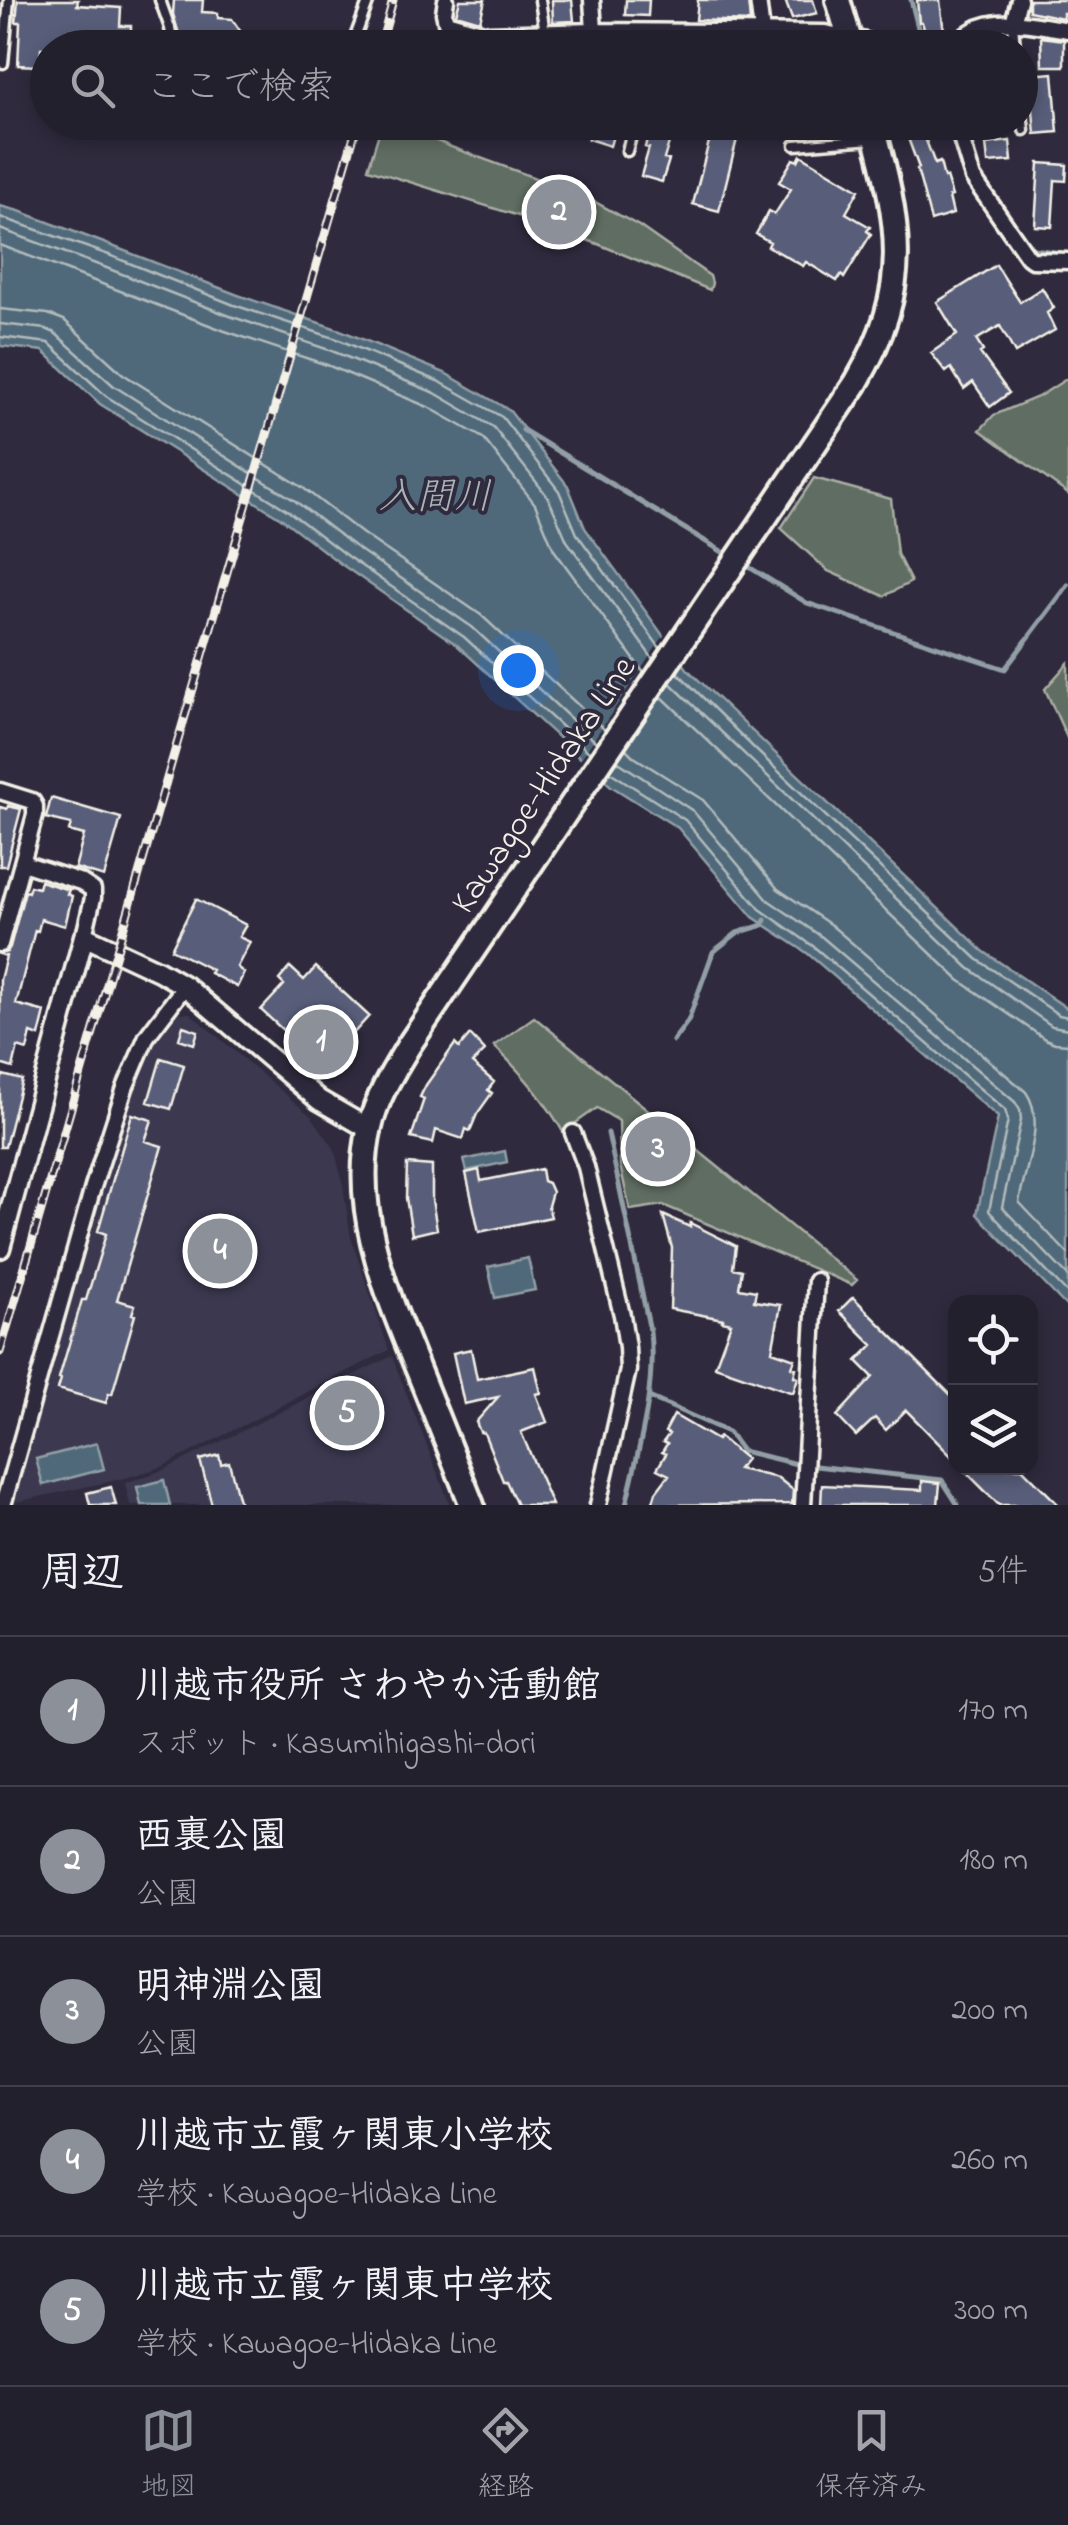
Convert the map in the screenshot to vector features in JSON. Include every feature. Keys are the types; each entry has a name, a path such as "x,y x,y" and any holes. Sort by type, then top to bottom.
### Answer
{"main road":[{"path":"838,0 847,30"},
{"name":"Kawagoe-Hidaka Line","path":"472,1505 396,1314 372,1240 366,1160 374,1112 395,1068 450,982 856,383 883,332 898,254 891,198 876,140"}],"street":[{"path":"446,0 446,22 463,30"},
{"path":"592,0 594,30"},
{"path":"758,0 762,30"},
{"path":"1013,24 1019,0"},
{"path":"974,30 991,24 1013,24 1068,30"},
{"path":"962,140 974,178 1028,257 1068,261"},
{"path":"0,791 32,801 35,806 0,944"},
{"path":"0,872 20,870 81,882 92,890 93,898 7,1194 0,1248"},
{"path":"84,936 184,986 319,1100 369,1129"},
{"path":"4,1505 92,1187 126,1088 146,1036 184,986"},
{"path":"572,1133 586,1167 628,1346 628,1370 598,1505"},
{"path":"803,1505 816,1281"}],"lane":[{"path":"3,63 9,0"},
{"path":"160,0 170,30"},
{"path":"358,30 369,0"},
{"path":"540,0 545,30"},
{"path":"1013,24 1014,30"},
{"path":"627,151 630,140"},
{"path":"796,145 824,140"}],"shaded area":[{"path":"173,1012 190,1013 312,1117 334,1148 351,1238 389,1350 162,1467 16,1502 33,1418 128,1108 156,1033"},
{"path":"392,1356 450,1505 130,1505 125,1483 166,1469"}],"green space":[{"path":"377,140 435,140 584,196 639,226 710,276 710,290 528,219 368,169"},
{"path":"1068,378 1068,494 980,430 994,415 1038,397"},
{"path":"814,478 891,499 897,554 911,582 884,596 828,571 781,528"},
{"path":"1068,663 1068,740 1045,689"},
{"path":"534,1017 857,1280 852,1285 663,1205 630,1210 620,1165 619,1121 597,1108 563,1132 532,1086 494,1046"}],"water":[{"name":"入間川","path":"0,206 340,330 445,373 509,410 568,486 585,528 688,670 983,951 1068,1009 1068,1308 977,1214 998,1117 807,953 753,917 678,828 611,786 457,645 281,518 100,404 43,351 0,346"},
{"path":"505,1151 507,1162 467,1171 464,1160"},
{"path":"528,1258 535,1290 495,1298 488,1267"},
{"path":"97,1443 104,1469 43,1485 36,1459"},
{"path":"164,1480 170,1505 141,1505 137,1487"}],"pier":[{"path":"667,631 683,655 598,781 578,763"}],"building":[{"path":"18,0 78,0 77,5 121,8 120,26 131,26 131,30 30,30 30,66 18,65 20,22 16,22"},
{"path":"174,0 203,0 202,12 232,19 240,30 178,30"},
{"path":"460,0 485,0 480,21 456,14"},
{"path":"552,0 572,0 574,21 553,22"},
{"path":"626,0 649,0 648,16 625,15"},
{"path":"698,0 748,0 750,22 696,20"},
{"path":"785,0 813,0 817,13 792,19"},
{"path":"917,0 940,0 944,30 924,30 919,22"},
{"path":"1029,0 1068,0 1068,13 1063,13 1063,18 1029,11"},
{"path":"1041,37 1064,40 1064,66 1042,66"},
{"path":"1053,73 1058,132 1038,134 1038,74"},
{"path":"647,140 670,140 662,182 641,176 649,148 645,147"},
{"path":"709,140 737,140 719,211 693,204"},
{"path":"909,140 926,140 935,164 940,162 952,196 949,197 953,214 931,221"},
{"path":"1010,141 1012,161 988,163 986,144"},
{"path":"801,155 859,190 846,213 870,227 867,231 871,234 844,278 841,275 837,281 768,246 770,242 756,234 769,211 775,214 791,189 779,182 793,159 798,161"},
{"path":"1039,163 1067,165 1066,181 1055,180 1052,227 1035,226"},
{"path":"996,265 1020,302 1042,288 1054,308 1047,313 1055,330 1015,353 1000,326 976,340 983,351 980,353 1009,393 990,407 973,382 964,389 951,368 946,372 931,353 957,335 937,302"},
{"path":"51,798 121,818 104,877 75,868 84,835 69,831 71,824 46,818"},
{"path":"0,807 21,809 6,866 0,866"},
{"path":"40,881 69,890 67,894 72,896 65,926 41,919 38,931 35,930 16,1004 45,1012 39,1036 31,1033 27,1050 18,1047 13,1068 0,1064 0,980 6,956 0,954 10,947 25,891 30,886 38,888"},
{"path":"196,899 246,925 239,937 250,942 237,967 244,973 237,987 171,949"},
{"path":"290,967 304,980 316,967 369,1016 323,1067 261,1010 284,985 279,980"},
{"path":"183,1026 198,1031 194,1044 179,1039"},
{"path":"470,1035 485,1051 472,1063 494,1082 488,1090 492,1093 463,1139 436,1130 433,1143 411,1138 426,1085 455,1044 459,1048"},
{"path":"161,1058 184,1065 171,1109 148,1102"},
{"path":"3,1075 22,1080 5,1147 0,1147 0,1084"},
{"path":"132,1114 152,1120 145,1141 162,1146 117,1300 135,1305 135,1315 106,1403 58,1389 82,1300 86,1300 106,1234 98,1231"},
{"path":"407,1164 432,1166 437,1229 412,1235 406,1198"},
{"path":"541,1169 543,1181 552,1192 548,1206 551,1217 479,1232 466,1173 479,1170 481,1181"},
{"path":"663,1215 690,1227 690,1223 736,1246 733,1268 742,1270 739,1288 756,1291 754,1301 781,1305 772,1351 795,1359 792,1367 796,1368 794,1376 798,1378 793,1393 715,1366 731,1323 670,1309 672,1248"},
{"path":"853,1297 948,1392 948,1453 906,1410 886,1430 875,1418 856,1436 837,1416 873,1377 857,1361 873,1345 839,1311"},
{"path":"471,1349 477,1379 535,1367 541,1393 536,1394 547,1422 521,1432 552,1505 517,1505 503,1481 476,1422 498,1397 464,1404 453,1353"},
{"path":"674,1415 717,1440 719,1437 746,1459 738,1469 778,1478 793,1490 792,1504 652,1505 669,1475 657,1469 666,1454 662,1452 667,1444 663,1442 669,1434 665,1432"},
{"path":"219,1455 221,1464 229,1462 240,1505 212,1505 200,1460"},
{"path":"969,1475 1029,1475 1059,1505 999,1505"},
{"path":"922,1481 940,1483 938,1505 821,1505 822,1485 922,1490"},
{"path":"111,1487 116,1505 90,1505 87,1493"}],"waterway":[{"path":"911,0 918,30"},
{"path":"1027,248 1068,254"},
{"path":"523,430 731,557"},
{"path":"741,562 807,603 1005,669 1068,585"},
{"path":"673,1041 688,1021 713,952 737,933 763,925 765,920"},
{"path":"608,1133 650,1331 651,1375 626,1505"},
{"path":"649,1397 728,1432 742,1451 797,1464 942,1480 958,1505"}],"railway":[{"path":"385,30 393,0"},
{"path":"0,1352 353,140"}],"place":[{"name":"西裏公園","path":"559,212"},
{"name":"川越市役所 さわやか活動館","path":"321,1042"},
{"name":"明神淵公園","path":"658,1149"},
{"name":"川越市立霞ヶ関東小学校","path":"220,1251"},
{"name":"川越市立霞ヶ関東中学校","path":"347,1413"}]}
